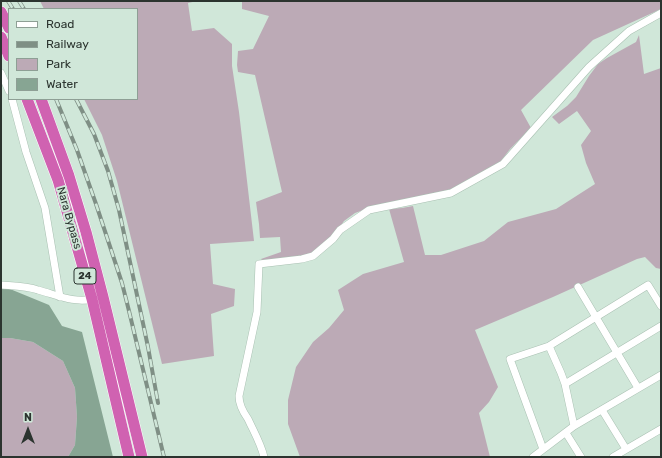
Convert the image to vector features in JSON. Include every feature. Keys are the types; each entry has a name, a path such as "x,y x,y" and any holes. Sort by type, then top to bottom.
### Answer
{"highway":[{"path":"1,12 8,26"},
{"path":"1,37 8,54"},
{"name":"Nara Bypass","path":"41,100 69,176 86,232 142,457"},
{"name":"Nara Bypass","path":"23,106 58,180 92,299 129,457"}],"street":[{"path":"264,457 257,438 239,403 239,396 257,312 259,264 302,259 313,256 334,239 340,230 369,210 451,193 503,164 588,67 629,31 661,13"},
{"path":"1,73 8,89"},
{"path":"14,100 23,106 26,152 45,208 60,297"},
{"path":"1,285 36,289 60,297 82,301 103,297"},
{"path":"543,449 510,359 550,346 648,285 661,306"},
{"path":"578,287 638,388"},
{"path":"565,384 661,326"},
{"path":"550,346 565,384 574,426"},
{"path":"533,457 574,426 661,375"},
{"path":"602,410 626,449"},
{"path":"613,457 661,429"},
{"path":"566,433 581,457"}],"green space":[{"path":"40,1 197,1 188,3 192,31 214,28 232,44 232,66 239,112 254,241 210,244 213,284 235,289 234,306 211,314 214,356 162,364 117,181 102,135 84,100 138,100 138,8 44,8"},
{"path":"242,1 661,1 661,9 593,40 521,110 531,128 510,149 498,165 448,192 369,208 355,213 344,221 332,238 310,255 263,261 261,259 281,252 280,237 260,238 256,202 282,192 255,75 238,72 237,65 238,51 253,49 269,16 242,9"},
{"path":"639,35 644,74 661,68 661,269 656,268 645,257 637,259 475,330 498,387 489,402 479,413 490,457 300,457 288,424 288,400 296,367 313,342 329,328 344,310 338,290 363,274 404,262 389,209 413,206 425,255 441,255 484,241 508,222 556,209 595,184 586,163 581,145 591,131 577,111 559,124 552,117 576,97 598,64 636,42"},
{"path":"1,338 33,342 63,361 75,388 77,417 75,445 68,457 1,457"}],"water":[{"path":"1,289 10,289 49,305 62,326 82,332 113,457 68,457 75,445 77,417 75,388 63,361 33,342 1,338"}],"railway":[{"path":"8,1 12,8"},
{"path":"19,1 23,8"},
{"path":"56,100 77,150 122,283 164,457"},
{"path":"77,100 94,134 108,171 119,210 148,347 158,403"}]}
